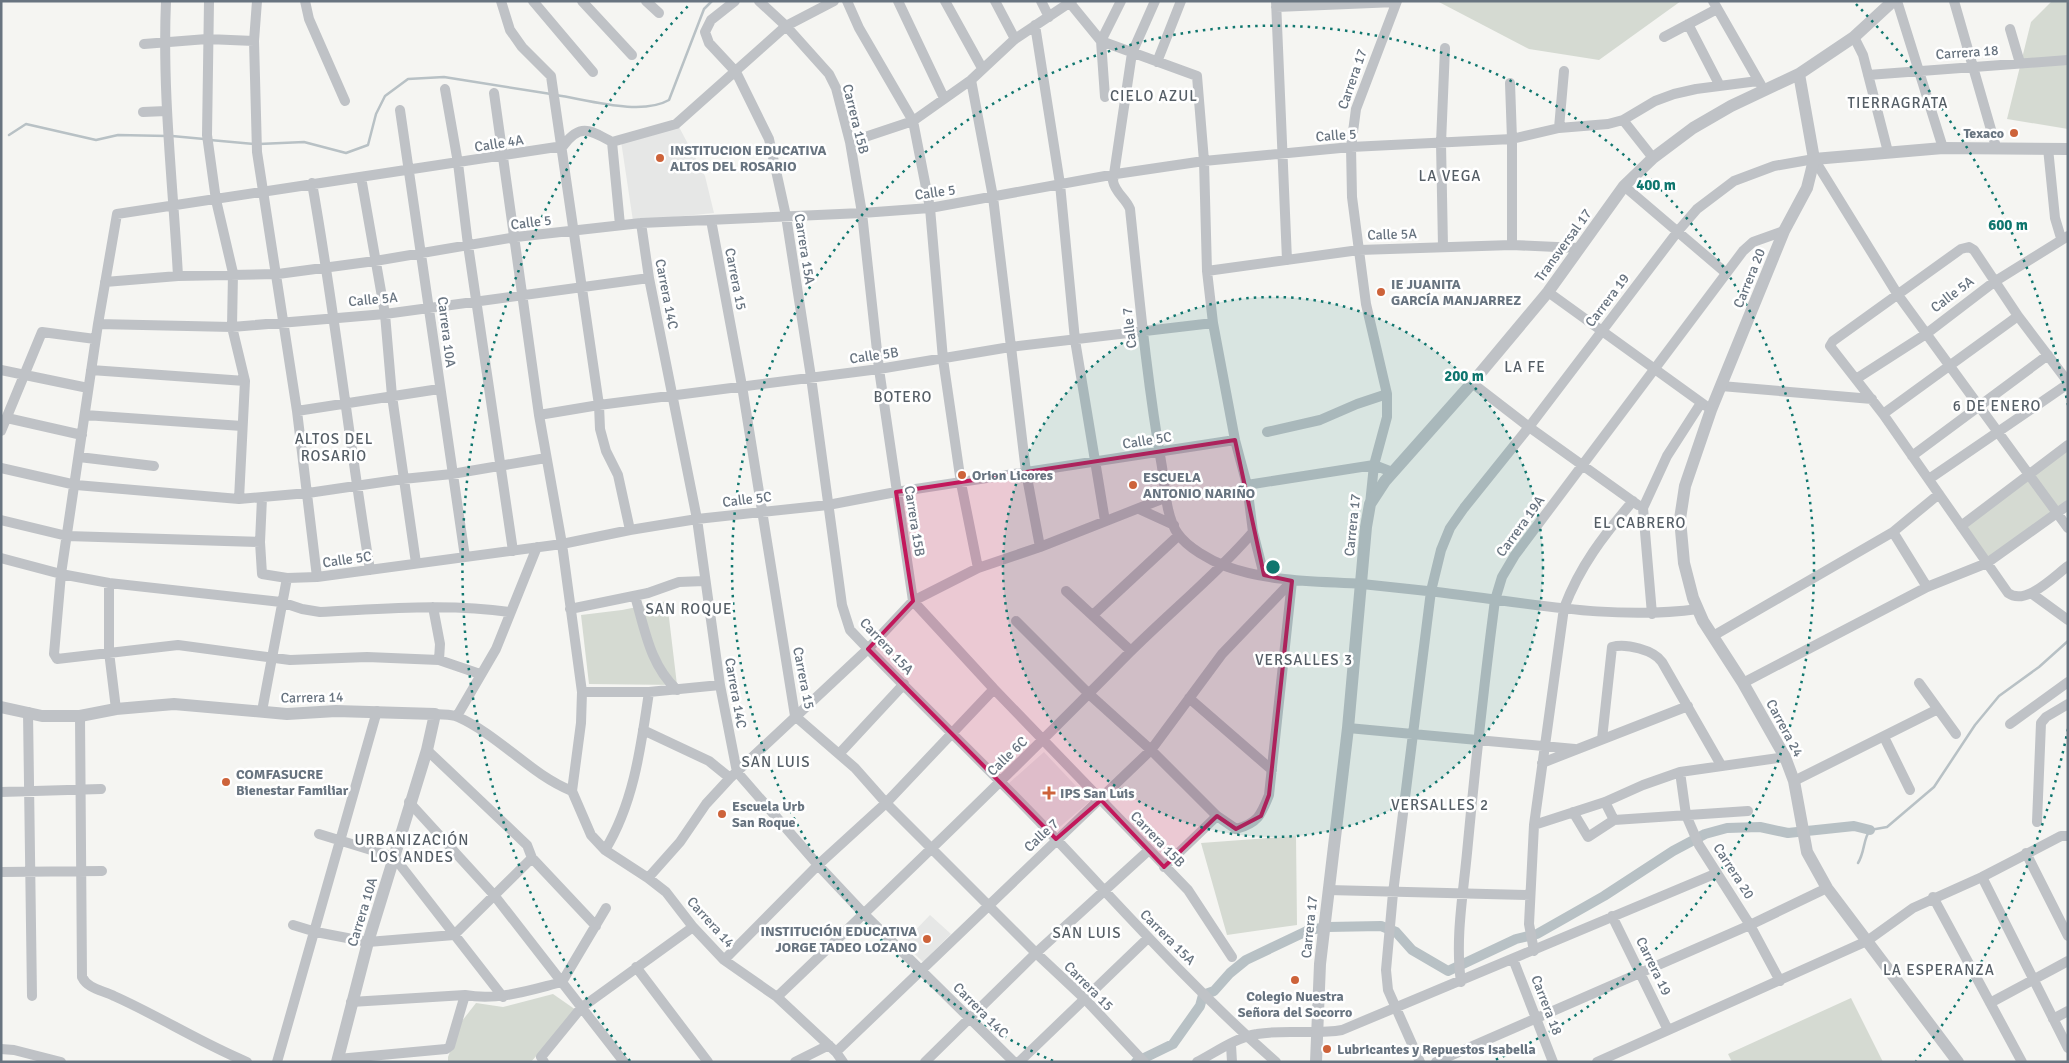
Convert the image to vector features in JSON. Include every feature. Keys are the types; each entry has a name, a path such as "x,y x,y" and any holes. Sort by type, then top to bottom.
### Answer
{"street":[{"path":"166,1 164,42 166,111 178,276"},
{"path":"209,1 207,39 208,146 216,200 233,273 232,327 245,381 240,499"},
{"path":"257,1 254,41 257,152 262,190 278,274 308,494 317,577"},
{"path":"305,1 309,19 345,101"},
{"path":"501,1 510,30 522,47 551,76 563,146 573,231 599,405 600,429 606,451 618,476 630,530"},
{"path":"533,1 593,72"},
{"path":"582,1 632,55"},
{"path":"646,1 659,13"},
{"name":"Carrera 15A","path":"735,1 711,20 705,32 709,43 736,72 769,140 786,216 811,377 842,605 850,630 1000,781 1148,938 1247,1036 1276,1062"},
{"name":"Carrera 15B","path":"759,1 786,26 829,74 836,88 850,142 862,213 879,370 913,601 994,689 1188,890 1232,957"},
{"path":"563,146 572,134 581,130 591,131 612,142 676,124 786,26 834,1"},
{"path":"847,1 859,28 913,121 930,208 943,359 960,483 978,568"},
{"path":"898,1 944,98"},
{"path":"945,1 982,68"},
{"path":"995,1 1014,39"},
{"path":"1041,1 1050,17"},
{"path":"1100,41 1121,1"},
{"name":"Calle 7","path":"1155,1 1132,53 1114,188 1127,201 1130,209 1142,332 1159,452 1167,497 1174,525 1179,535 1199,552 1224,566 1292,582 1361,584 1431,591 1605,614 1652,614 1698,609"},
{"path":"1157,62 1181,1"},
{"path":"1893,1 1854,37 1799,74 1814,158 1898,295 2068,528"},
{"path":"1897,1 1943,148"},
{"path":"1954,1 1996,147"},
{"path":"850,142 913,121 971,80 1014,39 1071,2 1100,41 1105,96"},
{"path":"1287,260 1276,4 1396,2"},
{"name":"Carrera 17","path":"1316,1062 1315,1034 1325,915 1348,728 1374,465 1387,417 1387,394 1366,304 1352,197 1351,147 1356,110 1396,2"},
{"path":"1664,37 1688,24 1715,5 1761,86"},
{"path":"1688,24 1720,86"},
{"path":"1035,25 1060,184 1075,340 1105,521"},
{"path":"2010,29 2020,63"},
{"path":"1854,37 1863,55 1888,152"},
{"path":"144,44 207,39 254,41"},
{"path":"1100,41 1197,76 1204,161 1207,271 1213,323 1236,440 1247,485 1253,532 1264,575"},
{"path":"1443,247 1441,143 1444,48"},
{"name":"Carrera 18","path":"1868,75 2068,60"},
{"path":"1559,128 1564,71"},
{"name":"Transversal 17","path":"1370,504 1392,472 1472,384 1548,292 1624,186 1653,158 1692,128 1732,106 1761,86 1799,74"},
{"path":"971,80 993,197 1026,472 1040,547"},
{"path":"1510,83 1512,246"},
{"name":"Calle 5","path":"105,282 233,273 278,274 375,262 516,237 641,223 930,208 1116,174 1204,161 1351,147 1512,139 1559,128 1595,126 1623,120 1656,101 1674,94 1720,86 1761,86"},
{"path":"445,89 458,163 468,246 512,551"},
{"path":"494,93 502,156 516,237 539,415 562,544 582,692 581,723 572,791"},
{"name":"Carrera 10A","path":"400,110 439,389 465,557"},
{"path":"143,112 166,111"},
{"path":"1623,120 1653,158"},
{"path":"612,142 620,225"},
{"name":"Calle 4A","path":"105,282 117,214 216,200 262,190 458,163 563,146"},
{"path":"1814,158 1943,148 2068,149"},
{"path":"2048,148 2055,218 2064,237"},
{"name":"Carrera 19","path":"1420,1062 1394,1008 1388,990 1386,970 1393,893 1431,591 1435,571 1450,528 1678,231 1697,209 1734,181 1774,166 1814,158"},
{"name":"Carrera 20","path":"1643,508 1667,456 1686,428 1721,386 1784,231 1806,188 1814,158"},
{"path":"361,176 385,314 392,396 416,563"},
{"path":"312,183 327,268 344,404 370,570"},
{"name":"Carrera 20","path":"1624,186 1726,273"},
{"name":"Carrera 15","path":"711,220 742,386 795,716 855,768 886,803 1036,953 1085,999 1140,1058"},
{"name":"Carrera 14C","path":"641,223 648,278 697,520 704,581 733,775 864,914 1014,1062"},
{"name":"Carrera 19A","path":"1460,977 1459,958 1463,894 1477,740 1495,600 1502,577 1515,554 1726,273 1753,242 1784,231"},
{"name":"Calle 5A","path":"1856,379 1926,334 1994,282 2064,237"},
{"name":"Calle 5A","path":"1207,271 1359,250 1512,246 1579,248"},
{"path":"1929,479 2068,383 2018,316 1974,250 1969,247 1961,249 1833,341 1830,346 1883,414 2008,593 2014,597 2031,592 2068,566"},
{"name":"Calle 5A","path":"98,324 232,327 385,314 648,278"},
{"path":"105,282 95,339 76,485 61,574 54,654 57,659 178,645 272,656 290,660 367,657 438,660 480,674"},
{"path":"1548,292 1706,406"},
{"path":"1883,414 2018,316"},
{"name":"Calle 5B","path":"539,415 673,395 879,370 1010,347 1213,323"},
{"path":"1,431 42,332 95,339"},
{"path":"1912,456 2048,355"},
{"path":"1,370 88,388"},
{"path":"91,370 245,381"},
{"path":"1472,384 1582,466 1643,508 1652,614"},
{"path":"1721,386 1872,399"},
{"path":"297,411 439,389"},
{"path":"1267,432 1320,420 1357,404 1387,394"},
{"name":"Carrera 24","path":"1706,406 1702,435 1685,486 1680,519 1684,563 1698,609 1712,636 1743,683 1785,757 1794,781 1805,843 1811,862 1827,888 1958,1062"},
{"path":"85,415 242,426"},
{"path":"7,418 82,435"},
{"path":"1686,428 1702,435"},
{"name":"Calle 5C","path":"260,542 262,574 287,578 317,577 562,544 630,530 697,520 761,511 828,505 896,492 1236,440"},
{"path":"1961,526 2068,445"},
{"path":"79,457 154,466"},
{"path":"1,468 76,485 240,499 308,494 403,479 452,474 546,458"},
{"path":"1247,485 1374,465 1392,472"},
{"path":"1712,636 1893,532 1939,494"},
{"path":"648,878 680,842 706,804 733,775 868,649 913,601 978,568 1040,547 1167,497"},
{"path":"1,520 67,536 260,542 262,498"},
{"path":"1534,951 1529,924 1534,825 1543,746 1564,608 1575,579 1607,532 1632,501"},
{"path":"1743,683 1927,587 1987,563 2068,505"},
{"path":"1139,509 1174,525"},
{"name":"Calle 6C","path":"777,997 1043,740 1131,651 1224,566 1253,532"},
{"path":"1893,532 1927,587"},
{"path":"1094,614 1179,535"},
{"path":"457,716 496,649 537,547"},
{"path":"1,558 61,574 109,583 282,602 302,609 320,612 432,607 484,608 510,612"},
{"path":"262,711 287,578"},
{"path":"570,609 635,596 679,582 704,581"},
{"path":"1016,621 1089,694 1151,750 1217,816 1236,829 1247,826 1261,816 1269,795 1292,582"},
{"name":"Calle 7","path":"795,1062 832,1049 921,970 1056,839 1101,800 1151,750 1222,654 1292,582"},
{"path":"109,583 108,652 116,709"},
{"path":"1066,591 1094,614 1131,651"},
{"path":"2031,592 2068,620"},
{"path":"635,596 655,664 664,678 677,690"},
{"path":"432,607 440,644 438,660"},
{"path":"1602,739 1612,647 1618,645 1657,655 1721,765"},
{"path":"2010,724 2068,682"},
{"path":"1920,683 1956,734"},
{"path":"582,692 649,692 720,684"},
{"path":"839,754 904,684"},
{"path":"724,960 818,865 886,803 994,689"},
{"path":"605,850 621,822 640,753 649,692"},
{"path":"1189,698 1272,770"},
{"name":"Carrera 14","path":"1,707 42,716 80,716 116,709 174,704 287,714 377,711 457,716 490,737 553,783 572,791 591,835 605,850 666,892 693,927 724,960 777,997 832,1049 843,1062"},
{"path":"2036,822 2041,723 2046,717 2068,704"},
{"path":"1542,763 1688,706"},
{"path":"1794,781 1938,709"},
{"path":"277,1062 316,932 377,711"},
{"path":"28,712 32,873 32,996"},
{"name":"Carrera 10A","path":"337,1060 351,1002 409,802 427,750 435,714"},
{"path":"80,716 82,977 88,986 122,999 223,1052 247,1062"},
{"path":"1348,728 1576,749"},
{"path":"643,730 733,775"},
{"path":"1884,737 1910,790"},
{"path":"427,750 527,845 532,858 596,926"},
{"path":"1534,825 1605,802 1643,784 1680,772 1785,757"},
{"name":"Carrera 20","path":"1680,772 1686,815 1697,840 1750,925 1780,980"},
{"path":"1,792 81,788 101,789"},
{"path":"409,802 494,895 624,1062"},
{"path":"1605,802 1614,820"},
{"path":"1573,812 1588,837 1614,820 1748,812"},
{"path":"1164,867 1217,816"},
{"path":"319,834 394,857 503,997"},
{"path":"1597,1062 1867,941 1913,908 1933,897 1982,877 2026,853 2067,836"},
{"path":"925,1062 1036,953 1149,850"},
{"path":"2026,853 2068,936"},
{"path":"293,925 316,932 368,942 454,935 532,858"},
{"path":"1,872 102,871"},
{"path":"1197,1062 1247,1036 1271,1033 1315,1034 1342,1030 1460,977 1534,951 1612,916 1718,873"},
{"path":"1982,877 2032,980 2068,1048"},
{"path":"1436,1062 1534,1017 1750,925 1827,888"},
{"path":"1328,890 1530,895"},
{"path":"1933,897 2022,1062"},
{"path":"351,1002 466,995 480,998 503,997 562,982 606,908"},
{"name":"Carrera 19","path":"1612,916 1668,1030"},
{"path":"544,1062 541,1057 581,1008 693,927"},
{"path":"1019,1062 1148,938"},
{"name":"Carrera 18","path":"1513,959 1553,1062"},
{"path":"1990,1002 2068,961"},
{"path":"636,967 708,1062"},
{"path":"337,1060 446,1049 450,1046 466,995"},
{"path":"2053,1019 2068,1011"},
{"path":"1231,1045 1232,1062"},
{"path":"1,1049 14,1050 61,1062"}],"highlighted area":[{"path":"1235,440 1264,575 1292,581 1269,795 1261,816 1236,829 1217,816 1164,867 1101,800 1056,839 868,649 913,601 896,492"}],"shaded area":[{"path":"1437,1 1681,1 1599,60 1529,49"},
{"path":"2052,1 2068,1 2068,129 2007,119 2031,22"},
{"name":"INSTITUCION EDUCATIVA ALTOS DEL ROSARIO","path":"679,127 705,176 714,213 633,221 621,141"},
{"path":"2068,445 2068,505 1987,563 1961,526"},
{"path":"667,601 677,685 589,684 581,615 622,610"},
{"name":"IPS San Luis","path":"1044,752 1090,801 1054,832 1008,784"},
{"path":"1296,836 1297,925 1227,935 1201,843"},
{"name":"INSTITUCIÓN EDUCATIVA JORGE TADEO LOZANO","path":"930,915 951,934 923,962 903,943"},
{"path":"553,994 576,1010 531,1062 448,1062 448,1057 462,1021 476,1003 503,1007"},
{"path":"1851,998 1883,1062 1732,1062 1728,1054"}],"waterway":[{"path":"556,95 630,107 657,105 669,100 704,9 712,1"},
{"path":"259,144 304,142 346,153 368,145 376,114 385,96 408,79 444,77 551,94"},
{"path":"9,135 26,124 96,140 118,135 167,136"},
{"path":"172,136 204,139"},
{"path":"210,140 254,144"},
{"path":"1858,863 1870,830 1887,827 1934,787 1975,725 1999,696 2039,667 2068,641"},
{"path":"1136,1062 1173,1044 1200,1006 1203,995 1214,991 1230,973 1246,960 1309,930 1328,927 1381,926 1396,932 1412,950 1448,971 1516,939 1537,934 1604,896 1673,851 1705,834 1727,828 1760,827 1788,833 1854,826 1870,830"}],"place":[{"name":"Texaco","path":"2014,133"},
{"name":"INSTITUCION EDUCATIVA ALTOS DEL ROSARIO","path":"660,158"},
{"name":"IE JUANITA GARCÍA MANJARREZ","path":"1381,292"},
{"name":"Orion Licores","path":"962,475"},
{"name":"ESCUELA ANTONIO NARIÑO","path":"1133,485"},
{"name":"COMFASUCRE Bienestar Familiar","path":"226,782"},
{"name":"IPS San Luis","path":"1049,793"},
{"name":"Escuela Urb San Roque","path":"722,814"},
{"name":"INSTITUCIÓN EDUCATIVA JORGE TADEO LOZANO","path":"927,939"},
{"name":"Colegio Nuestra Señora del Socorro","path":"1295,980"},
{"name":"Lubricantes y Repuestos Isabella","path":"1327,1049"}],"district":[{"name":"CIELO AZUL","path":"1154,96"},
{"name":"TIERRAGRATA","path":"1898,103"},
{"name":"LA VEGA","path":"1450,176"},
{"name":"LA FE","path":"1525,367"},
{"name":"BOTERO","path":"903,397"},
{"name":"6 DE ENERO","path":"1997,406"},
{"name":"ALTOS DEL ROSARIO","path":"334,448"},
{"name":"EL CABRERO","path":"1640,523"},
{"name":"SAN ROQUE","path":"689,609"},
{"name":"VERSALLES 3","path":"1304,660"},
{"name":"SAN LUIS","path":"776,762"},
{"name":"VERSALLES 2","path":"1440,805"},
{"name":"URBANIZACIÓN LOS ANDES","path":"412,848"},
{"name":"SAN LUIS","path":"1087,933"},
{"name":"LA ESPERANZA","path":"1939,970"}]}
